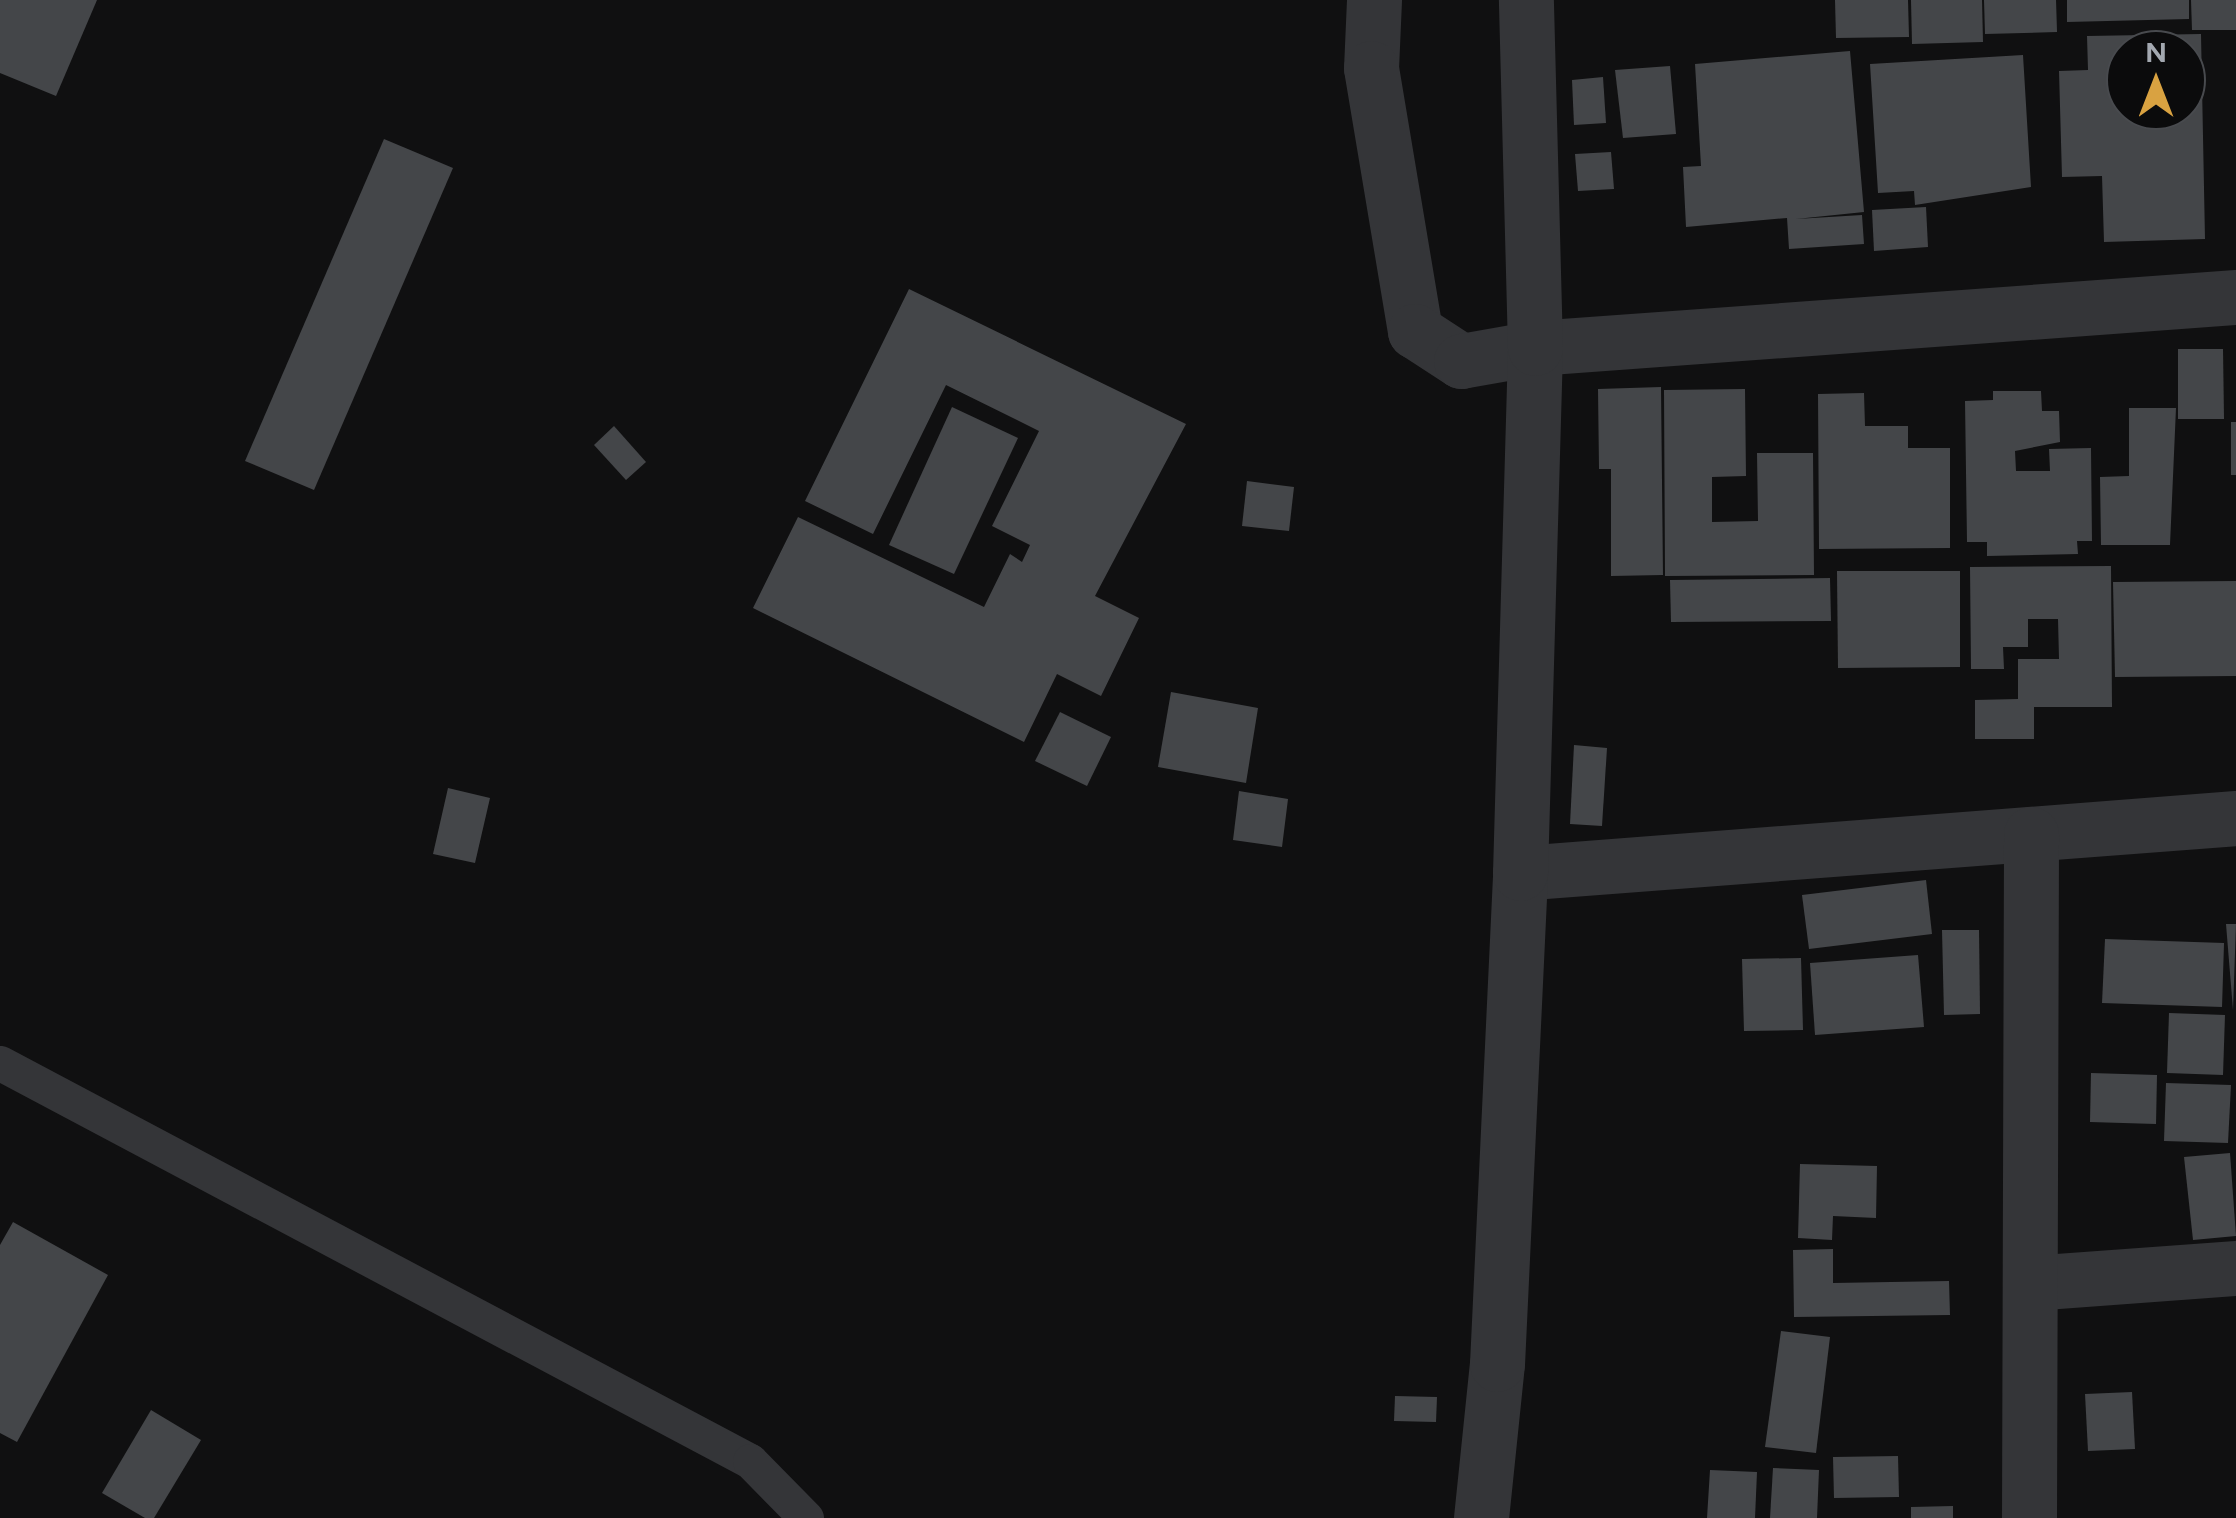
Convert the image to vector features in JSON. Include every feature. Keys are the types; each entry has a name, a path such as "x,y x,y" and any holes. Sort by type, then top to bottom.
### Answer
{"street":[{"path":"1374,0 1371,68 1415,331 1462,361 1536,348 2236,297"},
{"path":"1480,1518 1498,1364 1520,873 1536,348 1526,0"},
{"path":"1520,873 2236,818"},
{"path":"2028,1518 2031,834"},
{"path":"2030,1283 2236,1268"}],"lane":[{"path":"0,1063 750,1462 806,1518"}],"building":[{"path":"0,0 97,0 56,96 0,73"},
{"path":"1835,0 1908,0 1909,37 1836,38"},
{"path":"1911,0 1982,0 1983,42 1912,44"},
{"path":"1984,0 2056,0 2057,32 1985,34"},
{"path":"2067,0 2189,0 2189,19 2067,22"},
{"path":"2191,0 2236,0 2236,30 2192,30"},
{"path":"2087,36 2106,36 2106,130 2203,130 2205,239 2104,242 2102,176 2062,177 2059,71 2088,70"},
{"path":"1850,51 1864,212 1796,219 1862,215 1864,244 1789,249 1787,218 1686,227 1683,167 1701,166 1695,64"},
{"path":"2023,55 2031,187 1915,205 1914,191 1878,193 1870,64"},
{"path":"1670,66 1676,134 1623,138 1615,70"},
{"path":"1603,77 1606,123 1574,125 1572,80"},
{"path":"384,139 453,168 314,490 245,461"},
{"path":"1611,152 1614,189 1578,191 1575,154"},
{"path":"1926,207 1928,247 1874,251 1872,210"},
{"path":"909,289 1186,424 1095,596 1139,618 1101,696 1057,674 1024,742 753,608 798,517 984,607 1010,554 1022,562 1030,545 992,526 1039,431 946,385 873,534 805,501"},
{"path":"2178,349 2223,349 2224,419 2178,419"},
{"path":"1661,387 1663,575 1611,576 1611,469 1599,469 1598,389"},
{"path":"1745,389 1746,476 1712,477 1712,522 1758,521 1757,453 1813,453 1814,575 1665,576 1664,390"},
{"path":"1993,391 2041,391 2042,411 2059,411 2060,442 2015,451 2016,471 2050,471 2049,449 2091,448 2092,541 2077,541 2078,554 1987,556 1987,542 1967,542 1965,401 1993,400"},
{"path":"1864,393 1865,426 1908,426 1908,448 1950,448 1950,548 1819,549 1818,394"},
{"path":"952,407 1018,438 954,574 889,545"},
{"path":"2129,408 2176,408 2170,545 2101,545 2100,477 2129,476"},
{"path":"2231,422 2236,422 2236,475 2231,475"},
{"path":"614,426 646,462 626,480 594,445"},
{"path":"1247,481 1294,487 1289,531 1242,526"},
{"path":"2111,566 2112,707 2034,707 2034,739 1975,739 1975,700 2018,699 2018,659 2059,659 2058,619 2028,619 2028,647 2003,647 2004,669 1971,669 1970,567"},
{"path":"1837,571 1960,571 1960,667 1838,668"},
{"path":"1830,578 1831,621 1671,622 1670,580"},
{"path":"2236,581 2236,676 2115,677 2113,582"},
{"path":"1171,692 1258,708 1246,783 1158,767"},
{"path":"1060,712 1111,737 1087,786 1035,761"},
{"path":"1574,745 1607,748 1602,826 1570,824"},
{"path":"448,788 490,798 475,863 433,854"},
{"path":"1239,791 1288,799 1282,847 1233,840"},
{"path":"1926,880 1932,934 1809,949 1802,895"},
{"path":"2226,924 2236,924 2233,1010"},
{"path":"1942,930 1979,930 1980,1014 1944,1015"},
{"path":"2105,939 2224,943 2222,1007 2102,1003"},
{"path":"1918,955 1924,1027 1815,1035 1810,963"},
{"path":"1801,958 1803,1030 1744,1031 1742,959"},
{"path":"2169,1013 2225,1015 2223,1075 2167,1073"},
{"path":"2091,1073 2157,1075 2156,1124 2090,1122"},
{"path":"2166,1083 2231,1085 2228,1143 2164,1141"},
{"path":"2230,1153 2236,1236 2193,1240 2184,1157"},
{"path":"1800,1164 1877,1166 1876,1218 1833,1216 1832,1240 1798,1238"},
{"path":"13,1222 108,1275 17,1442 0,1433 0,1245"},
{"path":"1833,1249 1833,1283 1949,1281 1950,1315 1794,1317 1793,1250"},
{"path":"1781,1331 1830,1337 1816,1453 1765,1447"},
{"path":"2132,1392 2135,1449 2088,1451 2085,1394"},
{"path":"1395,1396 1437,1397 1436,1422 1394,1421"},
{"path":"151,1410 201,1440 154,1518 145,1518 102,1493"},
{"path":"1898,1456 1899,1497 1834,1498 1833,1457"},
{"path":"1773,1468 1819,1470 1817,1518 1770,1518"},
{"path":"1710,1470 1757,1472 1755,1518 1707,1518"},
{"path":"1953,1506 1953,1518 1911,1518 1911,1507"}]}
